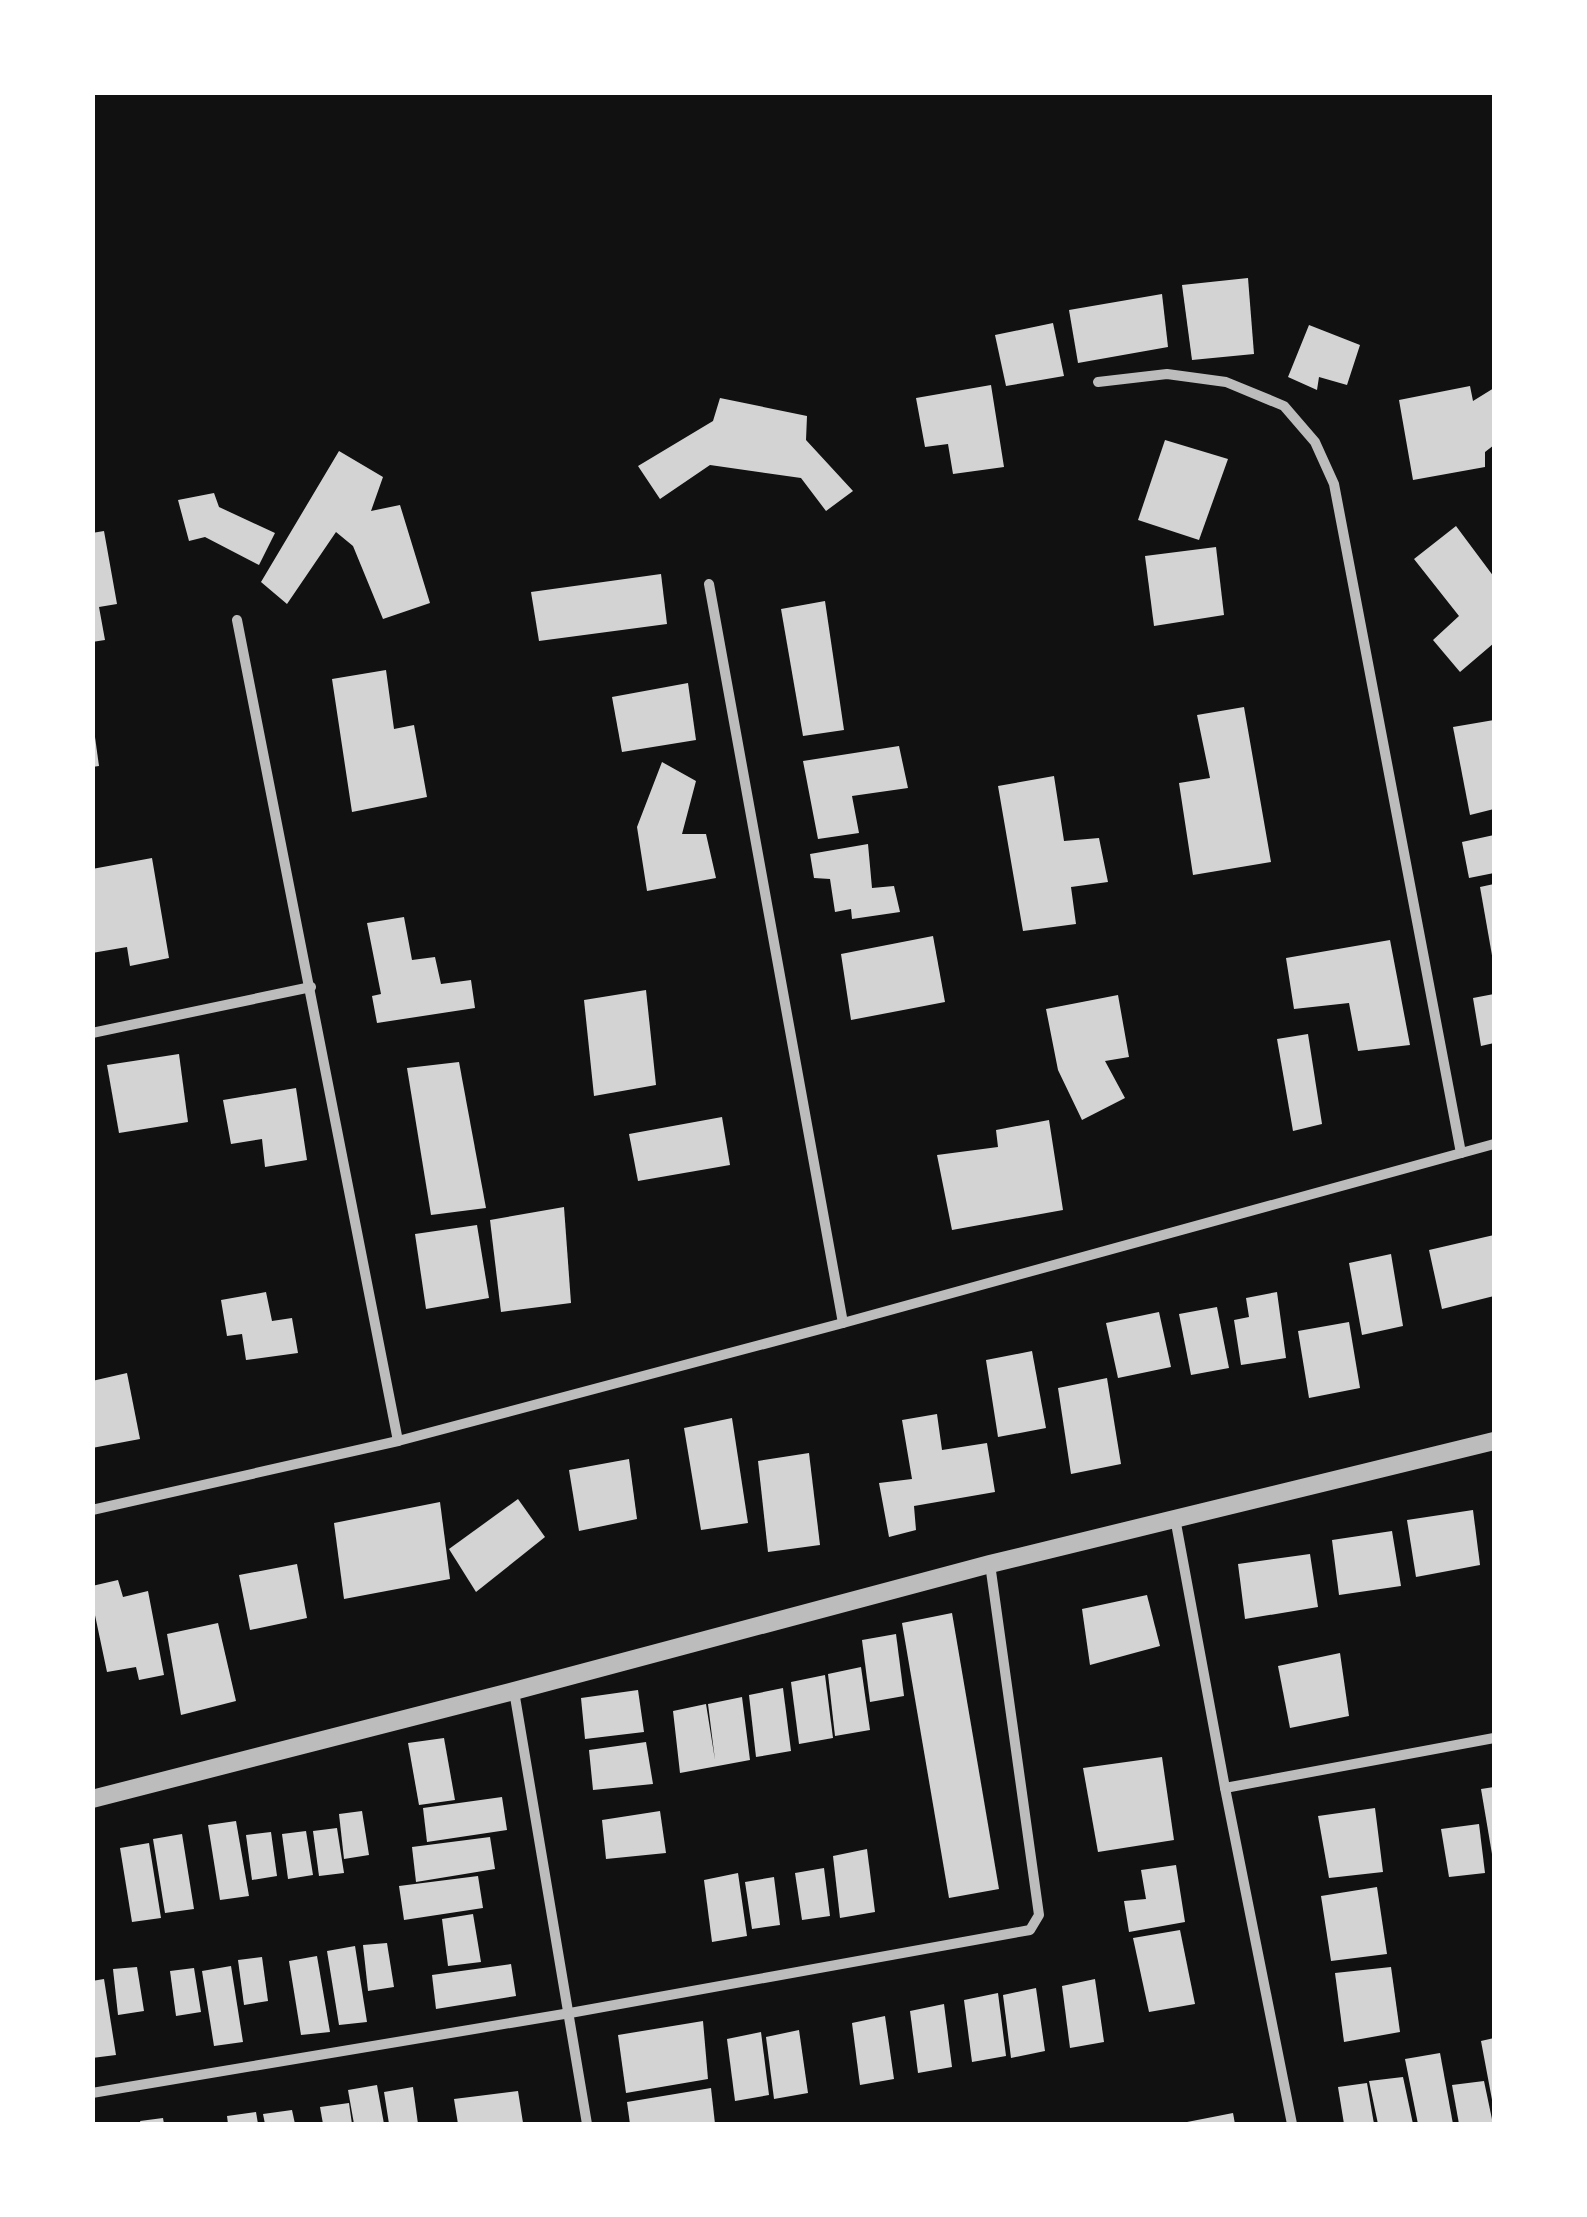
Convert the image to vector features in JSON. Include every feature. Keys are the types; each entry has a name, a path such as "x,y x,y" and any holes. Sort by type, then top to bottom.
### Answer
{"street":[{"path":"1098,382 1167,374 1226,382 1284,406 1315,442 1334,484 1461,1153"},
{"path":"709,584 843,1324"},
{"path":"237,620 398,1440"},
{"path":"92,1033 311,987"},
{"path":"92,1510 398,1440 843,1324 1494,1144"},
{"path":"92,1799 990,1564 1494,1441"},
{"path":"1176,1518 1292,2124"},
{"path":"92,2092 570,2013 1030,1930 1040,1915 990,1564"},
{"path":"514,1691 587,2124"},
{"path":"1225,1788 1494,1738"}],"building":[{"path":"1248,278 1254,354 1192,360 1182,285"},
{"path":"1162,294 1168,347 1078,363 1069,310"},
{"path":"1053,323 1064,376 1006,386 995,335"},
{"path":"1309,325 1360,345 1347,385 1319,377 1317,390 1288,377"},
{"path":"991,385 1004,467 953,474 948,444 925,447 916,398"},
{"path":"1470,386 1473,401 1494,388 1494,445 1485,452 1485,467 1413,480 1399,400"},
{"path":"720,398 807,416 806,440 853,491 826,511 801,478 710,465 660,499 638,466 713,421"},
{"path":"1165,440 1228,459 1199,540 1138,520"},
{"path":"339,451 383,477 371,511 400,505 430,603 383,619 353,546 336,532 287,604 261,582"},
{"path":"214,493 219,507 275,533 259,565 205,537 189,541 178,500"},
{"path":"1456,526 1494,577 1494,643 1460,672 1433,640 1459,616 1414,559"},
{"path":"104,531 117,604 99,607 105,640 92,642 92,533"},
{"path":"1216,547 1224,615 1154,626 1145,556"},
{"path":"661,574 667,624 539,641 531,592"},
{"path":"825,601 844,730 803,736 781,609"},
{"path":"386,670 394,729 414,725 427,797 352,812 332,679"},
{"path":"688,683 696,740 622,752 612,697"},
{"path":"1244,707 1271,862 1193,875 1179,783 1210,778 1197,715"},
{"path":"1494,720 1494,809 1470,815 1453,727"},
{"path":"92,737 99,766 92,767"},
{"path":"899,746 908,788 852,796 859,833 818,839 803,761"},
{"path":"662,762 696,781 682,834 706,834 716,878 647,891 637,827"},
{"path":"1054,776 1064,841 1099,838 1108,882 1071,887 1076,924 1023,931 998,786"},
{"path":"1494,835 1494,873 1469,878 1462,842"},
{"path":"868,844 872,888 894,886 900,912 852,919 851,909 835,912 830,879 814,878 810,854"},
{"path":"152,858 169,958 130,966 127,947 92,953 92,869"},
{"path":"1494,884 1494,961 1493,961 1480,887"},
{"path":"404,917 412,960 435,957 441,984 471,980 475,1008 377,1023 372,996 381,994 367,923"},
{"path":"933,936 945,1002 851,1020 841,954"},
{"path":"1390,940 1410,1045 1358,1051 1349,1003 1294,1009 1286,958"},
{"path":"646,990 656,1085 594,1096 584,1000"},
{"path":"1494,994 1494,1043 1481,1046 1473,998"},
{"path":"1118,995 1129,1057 1105,1061 1125,1098 1082,1120 1058,1070 1046,1009"},
{"path":"1308,1034 1322,1124 1293,1131 1277,1039"},
{"path":"179,1054 188,1122 119,1133 107,1065"},
{"path":"459,1062 486,1208 431,1215 407,1068"},
{"path":"296,1088 307,1160 265,1167 262,1139 231,1144 223,1100"},
{"path":"722,1117 730,1165 638,1181 629,1134"},
{"path":"1049,1120 1063,1210 952,1230 937,1155 998,1147 996,1130"},
{"path":"564,1207 571,1303 501,1312 490,1220"},
{"path":"477,1225 489,1298 426,1309 415,1234"},
{"path":"1494,1235 1494,1296 1442,1309 1429,1250"},
{"path":"1391,1254 1403,1326 1362,1335 1349,1263"},
{"path":"266,1292 272,1321 292,1318 298,1353 246,1360 242,1334 227,1336 221,1300"},
{"path":"1277,1292 1286,1358 1241,1365 1234,1320 1249,1317 1246,1298"},
{"path":"1217,1307 1229,1368 1191,1375 1179,1314"},
{"path":"1159,1312 1171,1367 1118,1378 1106,1323"},
{"path":"1349,1322 1360,1388 1309,1398 1298,1331"},
{"path":"1032,1351 1046,1428 998,1437 986,1360"},
{"path":"127,1373 140,1439 92,1448 92,1381"},
{"path":"1107,1378 1121,1464 1071,1474 1058,1388"},
{"path":"937,1414 942,1450 987,1443 995,1492 914,1506 916,1530 889,1537 879,1483 912,1479 902,1420"},
{"path":"732,1418 748,1523 701,1530 684,1428"},
{"path":"809,1453 820,1545 768,1552 758,1461"},
{"path":"629,1459 637,1519 579,1531 569,1470"},
{"path":"518,1499 545,1537 476,1592 449,1549"},
{"path":"440,1502 450,1579 344,1599 334,1523"},
{"path":"1473,1510 1480,1565 1416,1577 1407,1520"},
{"path":"1392,1531 1401,1586 1339,1595 1332,1540"},
{"path":"1310,1554 1318,1607 1245,1619 1238,1564"},
{"path":"297,1564 307,1618 250,1630 239,1575"},
{"path":"118,1580 123,1597 148,1591 164,1675 139,1680 136,1667 107,1672 92,1586"},
{"path":"1147,1595 1160,1646 1090,1665 1082,1609"},
{"path":"952,1613 999,1889 949,1898 902,1623"},
{"path":"218,1623 236,1701 181,1715 167,1634"},
{"path":"896,1634 904,1696 870,1702 862,1640"},
{"path":"1340,1653 1349,1716 1290,1728 1278,1666"},
{"path":"861,1667 870,1730 835,1736 828,1674"},
{"path":"825,1675 833,1738 799,1744 791,1682"},
{"path":"783,1688 791,1751 756,1757 749,1695"},
{"path":"638,1690 644,1732 585,1739 581,1698"},
{"path":"742,1697 750,1760 680,1773 673,1711 706,1704 715,1760 708,1704"},
{"path":"444,1738 455,1800 419,1805 408,1743"},
{"path":"646,1742 653,1784 593,1790 589,1750"},
{"path":"1162,1757 1174,1840 1098,1852 1083,1768"},
{"path":"1494,1787 1494,1854 1492,1854 1481,1789"},
{"path":"502,1797 507,1830 427,1842 423,1808"},
{"path":"1375,1808 1383,1872 1329,1878 1318,1816"},
{"path":"362,1811 369,1855 344,1859 339,1814"},
{"path":"660,1811 666,1853 606,1859 602,1820"},
{"path":"236,1821 249,1896 220,1900 208,1825"},
{"path":"1479,1824 1485,1873 1449,1877 1441,1829"},
{"path":"337,1828 344,1873 319,1876 313,1831"},
{"path":"306,1831 313,1875 288,1879 282,1834"},
{"path":"271,1832 277,1876 252,1880 246,1835"},
{"path":"182,1834 194,1909 165,1913 153,1839"},
{"path":"490,1837 495,1869 416,1882 412,1847"},
{"path":"149,1843 161,1918 132,1922 120,1848"},
{"path":"867,1849 875,1912 840,1918 833,1856"},
{"path":"1176,1865 1185,1922 1129,1932 1124,1901 1146,1899 1141,1870"},
{"path":"824,1868 830,1916 802,1920 795,1873"},
{"path":"738,1873 747,1936 712,1942 704,1880"},
{"path":"478,1876 483,1908 404,1920 399,1886"},
{"path":"774,1877 780,1925 752,1929 745,1882"},
{"path":"1377,1887 1387,1954 1331,1961 1321,1896"},
{"path":"473,1914 481,1962 448,1966 442,1919"},
{"path":"1180,1930 1195,2004 1149,2012 1133,1938"},
{"path":"387,1943 394,1987 368,1991 363,1945"},
{"path":"355,1946 367,2022 339,2025 327,1951"},
{"path":"317,1956 330,2032 301,2035 289,1961"},
{"path":"262,1957 268,2001 244,2005 238,1960"},
{"path":"511,1964 516,1996 436,2009 432,1975"},
{"path":"231,1966 243,2042 214,2046 202,1971"},
{"path":"137,1967 144,2011 118,2015 113,1969"},
{"path":"1391,1967 1400,2032 1344,2042 1335,1973"},
{"path":"194,1968 201,2012 176,2016 170,1971"},
{"path":"104,1979 116,2055 92,2058 92,1981"},
{"path":"1095,1979 1104,2042 1070,2048 1062,1986"},
{"path":"1036,1988 1045,2051 1011,2058 1003,1995"},
{"path":"998,1993 1006,2056 972,2062 964,2000"},
{"path":"944,2004 952,2067 918,2073 910,2011"},
{"path":"885,2016 894,2079 860,2085 852,2023"},
{"path":"703,2021 708,2079 626,2093 618,2035"},
{"path":"799,2030 808,2093 774,2099 766,2037"},
{"path":"761,2032 769,2095 735,2101 727,2039"},
{"path":"1494,2038 1494,2105 1493,2105 1481,2041"},
{"path":"1440,2053 1453,2124 1418,2124 1405,2059"},
{"path":"1403,2077 1413,2124 1378,2124 1369,2081"},
{"path":"1484,2081 1493,2124 1459,2124 1452,2085"},
{"path":"1367,2083 1374,2124 1344,2124 1338,2087"},
{"path":"377,2085 384,2124 354,2124 348,2090"},
{"path":"413,2087 418,2124 389,2124 384,2092"},
{"path":"711,2088 715,2124 630,2124 627,2102"},
{"path":"518,2091 523,2123 458,2124 454,2099"},
{"path":"349,2103 352,2124 323,2124 320,2107"},
{"path":"292,2110 295,2124 265,2124 263,2114"},
{"path":"256,2112 258,2124 228,2124 227,2116"},
{"path":"1233,2113 1235,2124 1182,2123"},
{"path":"163,2118 164,2124 140,2121"}]}
